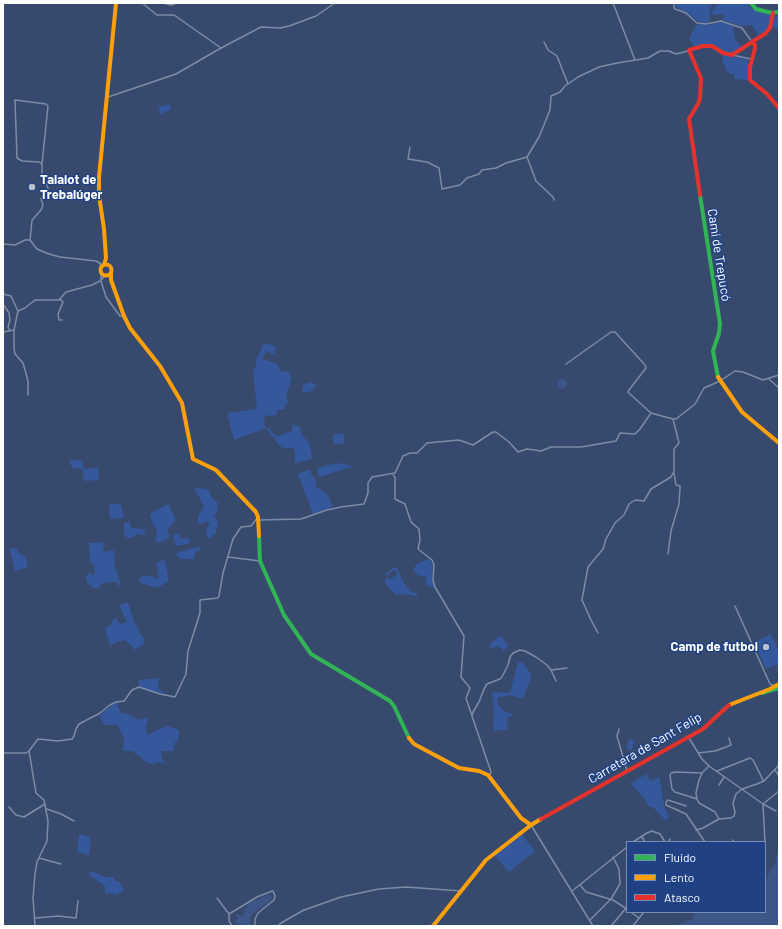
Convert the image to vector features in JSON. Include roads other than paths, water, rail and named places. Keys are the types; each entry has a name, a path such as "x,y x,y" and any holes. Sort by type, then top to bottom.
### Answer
{"main road":[{"path":"116,3 108,97 99,170 99,195 106,258 105,271 111,280 124,316 138,339 160,366 182,403 193,459 216,470 254,508 258,518 260,561 284,615 311,654 390,701 394,706 409,738 414,744 459,768 479,771 488,775 521,818 530,825"},
{"path":"751,3 756,9 773,13 779,12"},
{"path":"688,50 703,46 710,46 723,53 732,55 766,33 770,28 773,13"},
{"path":"752,42 755,48 751,59 750,80 767,94 779,108"},
{"name":"Camí de Trepucó","path":"688,50 701,78 700,98 689,119 689,126 720,324 713,356 717,374 720,381 742,412 779,443"},
{"path":"105,271 112,270 106,258"},
{"path":"105,271 110,266"},
{"name":"Carretera de Sant Felip","path":"433,926 486,860 530,825 703,729 729,705 778,686"}],"street":[{"path":"142,3 157,15 174,15 221,48"},
{"path":"163,3 171,5 177,3"},
{"path":"108,97 176,74 261,27 280,28 289,26 316,16 335,3"},
{"path":"613,3 635,60"},
{"path":"674,3 675,9 686,13 698,23 706,24 721,21 742,28 752,42"},
{"path":"544,42 548,50 556,56 568,84"},
{"path":"410,146 408,159 427,162 439,168 442,189 460,185 467,178 478,174 482,170 496,168 506,163 527,157 539,138 550,110 551,96 560,92 568,84 588,72 599,67 648,58 660,51 669,51 676,54 683,53 688,50"},
{"path":"732,55 751,59"},
{"path":"42,164 38,162 22,161 17,158 15,100 48,105 42,164 42,174 48,188 41,199 43,205 41,210 32,220 30,240 37,249 49,254 98,262 105,271"},
{"path":"527,157 536,182 553,197 554,200"},
{"path":"3,244 15,245 25,240 30,240"},
{"path":"98,262 105,271"},
{"path":"105,271 101,281 108,300 120,316 124,316"},
{"path":"18,311 25,308 35,300 57,301 66,292 86,287 101,281 105,271"},
{"path":"3,294 11,296 18,311 14,330 15,354 23,363 28,381 28,395"},
{"path":"60,299 63,302 58,314 59,320 62,320"},
{"path":"3,304 9,313 10,320 8,327 10,331"},
{"path":"3,332 14,330"},
{"path":"566,364 611,332 615,332 645,365 645,370 628,392 651,413 673,419 676,419 696,404 704,388 720,381 736,371 763,380 779,375"},
{"path":"769,379 779,388"},
{"path":"3,753 22,754 29,751 38,740 47,739 58,741 72,739 79,724 100,713 110,705 116,702 124,701 132,690 139,687 175,697 186,674 189,647 200,613 200,600 218,598 220,596 223,573 233,539 241,527 251,526 258,518 301,519 334,508 364,504 368,493 368,483 372,477 395,473 404,456 410,453 417,453 428,442 459,440 473,445 493,432 496,432 509,442 518,452 527,450 541,451 550,447 581,447 616,441 620,433 635,434 651,413"},
{"path":"668,554 671,531 679,504 680,488 680,486 676,485 674,471 674,449 679,443 673,419"},
{"path":"598,633 582,600 588,567 602,549 615,523 624,515 629,504 635,500 644,501 651,489 671,477 674,471"},
{"path":"392,474 395,477 394,499 405,504 411,522 419,529 420,540 418,549 432,560 434,565 433,580 435,587 464,636 461,677 470,688 466,698 490,769 490,773 488,775"},
{"path":"228,558 260,561"},
{"path":"735,606 770,684 773,686 778,686"},
{"path":"472,716 487,684 502,677 510,657 516,651 525,650 547,665 556,681"},
{"path":"551,670 568,668"},
{"path":"619,729 617,736 627,771"},
{"path":"689,737 698,753 708,766 763,804 776,811"},
{"path":"698,753 715,751 731,745 729,738"},
{"path":"29,751 36,793 44,800 48,821 47,841 43,852 38,858 34,887 35,926"},
{"path":"717,772 750,758 753,760 764,780"},
{"path":"696,830 704,828 719,819 731,818 734,816 734,797 742,789 764,780 779,765"},
{"path":"708,766 702,773 696,794 697,799 699,803 715,812 719,819"},
{"path":"775,770 779,776"},
{"path":"697,799 674,792 672,789 670,775 671,773 675,772 702,773"},
{"path":"719,785 724,777"},
{"path":"763,804 779,792"},
{"path":"686,806 668,800 666,802 666,806 686,814 704,841"},
{"path":"9,807 16,815 24,817 45,804"},
{"path":"763,804 765,841"},
{"path":"46,808 74,821"},
{"path":"530,825 593,926"},
{"path":"635,841 641,836 652,831 660,834 664,841"},
{"path":"641,836 644,841"},
{"path":"572,891 626,848"},
{"path":"590,920 611,899 620,884 621,877 614,857"},
{"path":"38,858 61,864"},
{"path":"580,885 586,892 611,899 626,907"},
{"path":"278,926 304,910 341,897 379,889 406,887 461,891"},
{"path":"229,914 257,897 273,891 275,896 274,900 258,913 254,919 255,926"},
{"path":"217,898 229,914 232,926"},
{"path":"35,918 58,916 76,918 78,901"},
{"path":"611,926 626,909"},
{"path":"632,913 639,918"},
{"path":"633,926 643,913"}],"place":[{"name":"Talaiot de Trebalúger","path":"32,187"},
{"name":"Camp de futbol","path":"766,647"}]}
